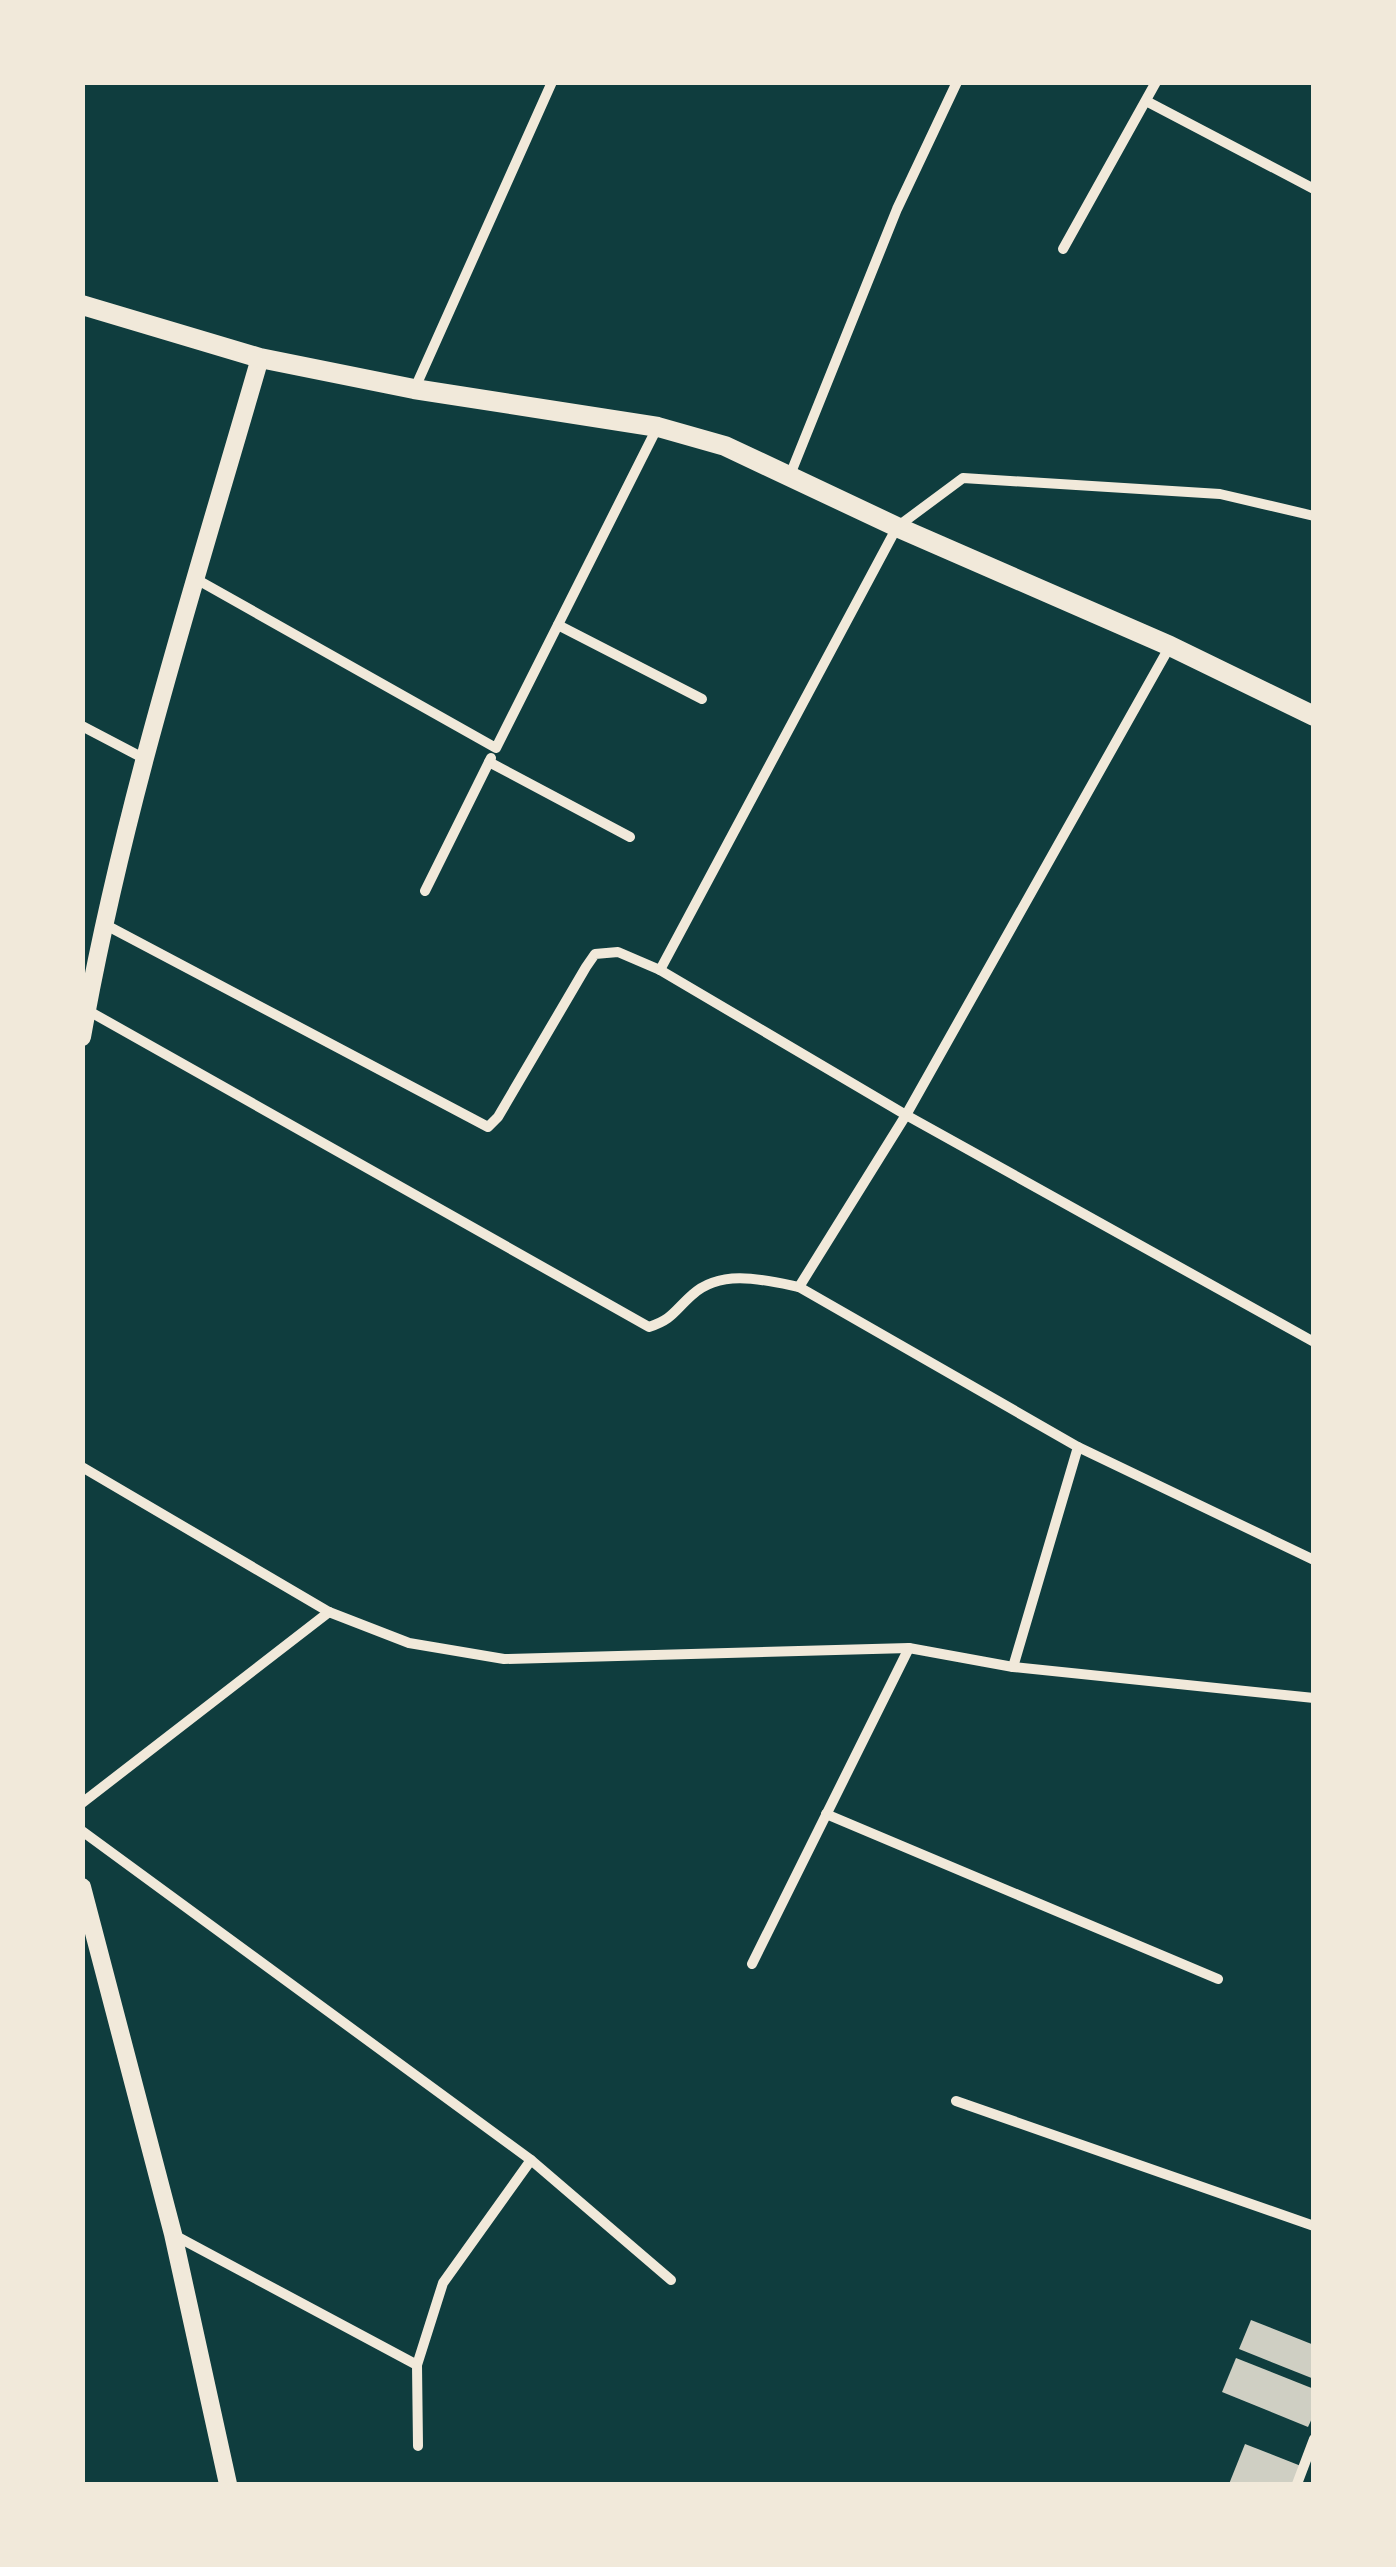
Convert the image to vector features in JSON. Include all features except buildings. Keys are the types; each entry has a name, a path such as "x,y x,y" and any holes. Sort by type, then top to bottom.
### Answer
{"main road":[{"path":"82,304 260,358 414,389 658,427 725,446 897,527 1170,646 1314,716"}],"street":[{"path":"414,389 552,82"},
{"path":"790,474 897,209 956,82"},
{"path":"1063,249 1156,82"},
{"path":"1148,102 1314,189"},
{"path":"82,1037 103,924 144,759 260,358"},
{"path":"425,891 658,427"},
{"path":"660,970 897,527 963,478 1220,494 1314,516"},
{"path":"196,579 496,748"},
{"path":"558,625 702,699"},
{"path":"799,1287 906,1115 1170,646"},
{"path":"82,726 144,759"},
{"path":"488,762 630,837"},
{"path":"103,924 488,1127 498,1117 595,954 618,952 660,970 906,1115 1314,1342"},
{"path":"87,1010 649,1327 669,1320 705,1285 749,1276 799,1287 1078,1447 1314,1560"},
{"path":"1013,1666 1078,1447"},
{"path":"82,1467 330,1612 409,1643 504,1659 909,1648 1013,1666 1314,1698"},
{"path":"82,1803 330,1612"},
{"path":"752,1964 909,1648"},
{"path":"826,1814 1218,1979"},
{"path":"82,1831 531,2160 671,2280"},
{"path":"82,1888 173,2234 228,2484"},
{"path":"956,2101 1314,2226"},
{"path":"418,2446 417,2365 443,2283 531,2160"},
{"path":"173,2234 417,2365"},
{"path":"1298,2484 1314,2439"}]}
